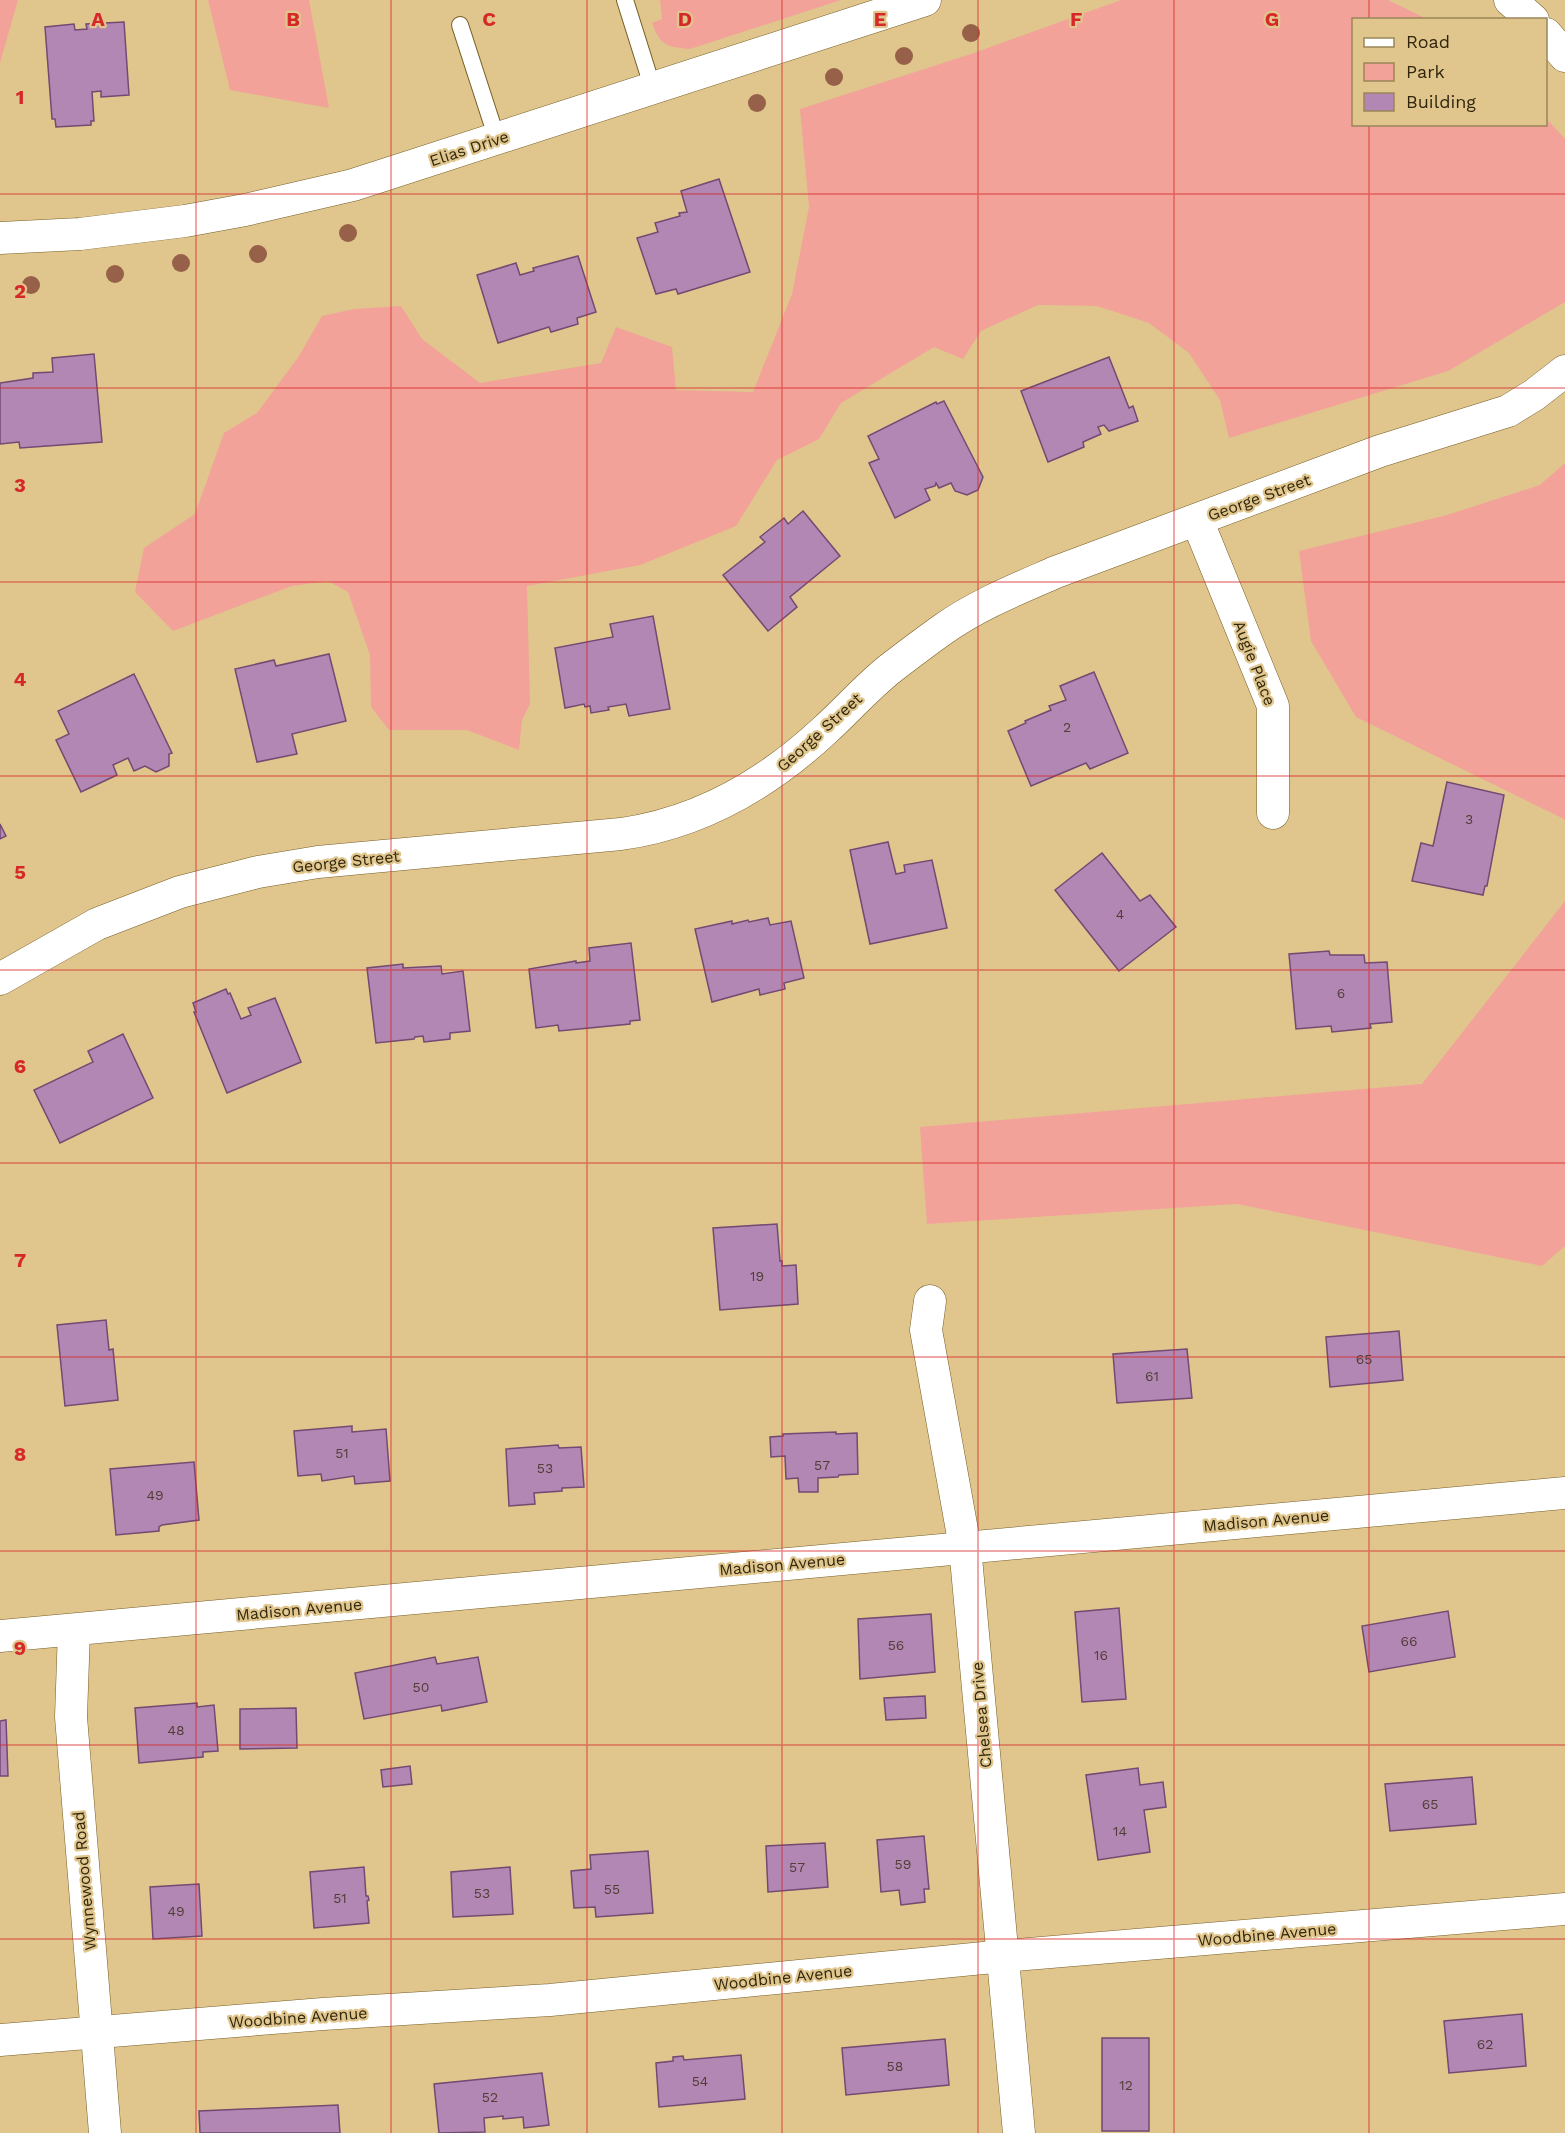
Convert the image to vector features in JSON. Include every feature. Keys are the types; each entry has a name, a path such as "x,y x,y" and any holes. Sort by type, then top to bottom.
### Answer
{"street":[{"name":"Elias Drive","path":"0,238 41,237 133,228 245,210 352,185 925,0"},
{"path":"1510,0 1531,18"},
{"path":"1547,36 1565,56"},
{"name":"George Street","path":"0,979 98,924 172,895 220,881 318,862 621,834 653,828 711,808 768,778 810,744 889,669 943,629 1011,591 1056,572 1380,451 1508,411 1534,395 1565,371"},
{"name":"Augie Place","path":"1197,520 1274,706 1273,813"},
{"name":"Chelsea Drive","path":"930,1301 926,1330 965,1547 1019,2133"},
{"name":"Madison Avenue","path":"0,1636 1565,1493"},
{"name":"Wynnewood Road","path":"74,1630 71,1718 105,2133"},
{"name":"Woodbine Avenue","path":"0,2040 323,2014 550,2000 1004,1956 1565,1909"}],"lane":[{"path":"625,0 652,89"},
{"path":"460,25 497,139"}],"green space":[{"path":"0,0 18,0 0,63"},
{"path":"208,0 309,0 329,108 230,90"},
{"path":"660,0 841,0 690,49 670,46 658,36 652,23 662,19"},
{"path":"1121,0 1388,0 1425,18 1352,18 1352,126 1547,126 1547,119 1565,139 1565,302 1448,371 1229,438 1220,400 1189,353 1149,323 1097,306 1038,305 981,331 963,359 934,347 841,403 819,439 777,460 736,526 640,565 527,586 530,704 522,720 519,750 467,730 389,730 371,707 370,655 348,592 328,581 292,586 173,631 135,592 144,548 195,514 224,433 257,413 299,356 322,316 354,309 401,306 422,339 480,383 601,363 616,327 672,347 676,390 753,392 792,294 809,207 800,109 971,54"},
{"path":"1565,463 1565,821 1356,717 1311,641 1299,551 1447,515 1540,485"},
{"path":"1565,901 1565,1246 1542,1266 1237,1204 927,1224 920,1127 1422,1084"}],"building":[{"path":"124,22 129,95 101,97 101,91 92,92 94,121 91,121 91,125 56,127 55,119 52,119 45,27 74,24 75,30 87,29 86,24"},
{"path":"719,179 750,272 678,294 676,289 656,294 637,238 658,232 655,223 687,212 681,191"},
{"path":"578,256 596,312 577,318 578,324 551,332 549,327 498,343 477,275 516,263 520,275 534,271 533,268"},
{"path":"94,354 102,442 20,448 19,442 0,444 0,383 33,378 33,373 53,372 52,358"},
{"path":"1109,357 1129,408 1133,406 1138,421 1109,431 1104,425 1098,427 1101,434 1083,442 1084,447 1048,462 1021,391"},
{"path":"944,401 983,477 978,490 967,495 955,491 951,483 939,488 936,483 935,486 925,489 930,500 895,518 869,463 879,459 868,436 936,402 937,404"},
{"path":"803,511 840,556 790,597 797,607 768,631 723,575 765,542 760,537 784,518 788,524"},
{"path":"653,616 670,709 629,716 626,704 591,713 590,706 585,707 584,704 565,708 555,648 613,637 610,624"},
{"path":"329,654 346,721 292,734 297,754 257,762 235,669 274,660 276,666"},
{"path":"1094,672 1128,753 1090,769 1086,763 1031,786 1008,731 1051,710 1049,706 1066,700 1060,686"},
{"path":"134,674 172,753 169,754 169,766 156,772 145,766 134,771 128,758 113,765 117,775 81,792 56,740 69,734 58,711"},
{"path":"1447,782 1504,795 1487,886 1485,886 1483,895 1412,881 1421,843 1433,846"},
{"path":"0,824 6,836 0,839"},
{"path":"888,842 896,874 905,872 904,865 932,860 947,928 870,944 850,850"},
{"path":"1102,853 1140,901 1150,895 1176,927 1119,971 1055,890"},
{"path":"768,918 770,925 791,921 804,978 784,983 785,989 760,995 759,989 712,1002 695,929 732,921 732,924"},
{"path":"631,943 640,1020 630,1021 630,1024 559,1031 558,1025 536,1028 529,969 576,961 576,963 590,961 589,948"},
{"path":"1329,951 1330,955 1364,955 1365,963 1387,962 1392,1022 1370,1024 1371,1028 1332,1032 1331,1026 1296,1029 1289,954"},
{"path":"403,964 403,968 441,966 442,974 463,971 470,1031 450,1033 450,1039 424,1042 423,1036 376,1043 367,968"},
{"path":"226,989 241,1019 251,1015 248,1008 275,998 301,1062 227,1093 194,1012 196,1012 193,1003"},
{"path":"123,1034 153,1098 60,1143 34,1090 93,1062 88,1051"},
{"path":"777,1224 782,1266 796,1265 798,1304 720,1310 713,1228"},
{"path":"106,1320 109,1350 113,1349 118,1400 65,1406 57,1325"},
{"path":"1399,1331 1403,1380 1330,1387 1326,1337"},
{"path":"1187,1349 1192,1398 1117,1403 1113,1354"},
{"path":"352,1426 352,1432 386,1429 390,1481 355,1484 354,1476 322,1481 321,1474 298,1476 294,1431"},
{"path":"836,1432 836,1434 857,1433 858,1474 818,1478 818,1492 799,1492 798,1478 786,1479 785,1456 771,1457 770,1437 783,1436 783,1434"},
{"path":"558,1445 559,1448 581,1447 584,1487 534,1493 535,1504 509,1506 506,1449"},
{"path":"194,1462 199,1520 162,1525 159,1531 116,1535 110,1469"},
{"path":"1119,1608 1126,1699 1082,1702 1075,1612"},
{"path":"1448,1611 1455,1657 1369,1672 1362,1626"},
{"path":"931,1614 935,1672 860,1679 858,1619"},
{"path":"435,1657 437,1664 478,1657 487,1702 442,1711 441,1705 364,1719 355,1673"},
{"path":"925,1696 926,1718 886,1720 884,1698"},
{"path":"197,1703 197,1707 214,1705 218,1751 203,1752 203,1757 139,1763 135,1708"},
{"path":"296,1708 297,1748 240,1749 240,1709"},
{"path":"6,1720 8,1776 0,1776 0,1721"},
{"path":"410,1766 412,1784 383,1787 381,1770"},
{"path":"1138,1768 1140,1785 1163,1782 1166,1807 1144,1810 1150,1852 1098,1860 1086,1775"},
{"path":"1472,1777 1476,1824 1390,1831 1385,1784"},
{"path":"924,1836 929,1889 924,1889 925,1902 901,1905 899,1890 881,1892 877,1840"},
{"path":"825,1843 828,1887 768,1892 766,1846"},
{"path":"648,1851 653,1913 596,1917 595,1907 574,1908 571,1871 591,1869 590,1855"},
{"path":"364,1867 366,1896 369,1900 367,1901 369,1923 314,1928 310,1872"},
{"path":"510,1867 513,1914 453,1917 451,1872"},
{"path":"199,1884 202,1936 153,1939 150,1887"},
{"path":"1522,2014 1526,2066 1449,2073 1444,2021"},
{"path":"1102,2038 1149,2038 1149,2131 1102,2131"},
{"path":"945,2039 949,2085 846,2095 842,2048"},
{"path":"741,2055 745,2099 659,2107 656,2063 673,2061 673,2057 683,2056 684,2060"},
{"path":"542,2073 549,2125 524,2128 523,2117 503,2119 503,2116 484,2118 485,2132 439,2133 434,2084"},
{"path":"338,2105 340,2133 200,2133 199,2111"}]}
